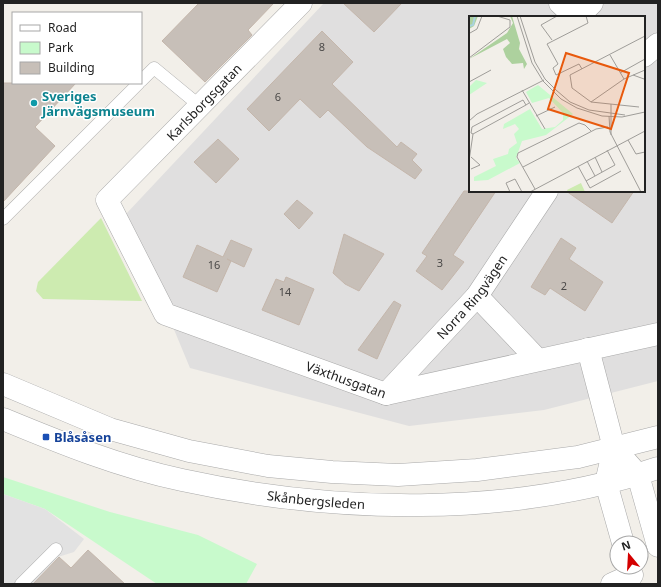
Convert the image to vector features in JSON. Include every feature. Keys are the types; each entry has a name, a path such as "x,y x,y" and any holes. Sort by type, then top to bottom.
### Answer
{"street":[{"name":"Karlsborgsgatan","path":"107,200 301,3"},
{"path":"560,3 576,16"},
{"path":"578,16 592,3"},
{"path":"645,55 658,44"},
{"name":"Norra Ringvägen","path":"386,394 477,296 546,192"},
{"name":"Växthusgatan","path":"107,200 165,314 386,394 537,359 588,350 658,334"},
{"path":"477,296 537,359"},
{"path":"588,350 614,448 606,483 621,535"},
{"path":"3,384 110,429 189,451 268,466 332,472 398,474 434,473 530,464 578,457 658,437"},
{"name":"Skånbergsleden","path":"3,419 99,456 180,480 271,497 378,506 434,505 540,495 606,483 648,472"},
{"path":"614,448 648,472 658,546"},
{"path":"612,584 633,575"}],"lane":[{"path":"142,80 154,68 200,106"},
{"path":"3,219 138,84"},
{"path":"21,584 56,549"}],"shaded area":[{"path":"324,3 658,3 658,381 544,410 409,426 190,368 126,214"},
{"path":"3,494 45,509 84,539 74,552 58,557 33,584 3,584"}],"green space":[{"path":"101,218 142,301 43,299 36,291 38,282"},
{"path":"3,477 110,512 198,535 257,564 246,584 157,584 45,509 3,494"}],"building":[{"path":"199,3 274,3 248,30 252,35 205,82 162,41"},
{"path":"343,3 402,3 374,32"},
{"path":"322,31 353,62 332,84 397,147 401,142 417,154 412,160 422,170 415,179 367,147 328,110 320,118 300,99 269,131 247,109"},
{"name":"Sveriges Järnvägsmuseum","path":"3,83 75,84 35,127 55,146 3,202"},
{"path":"218,139 239,159 216,183 194,162"},
{"path":"464,191 495,192 453,255 464,262 442,290 416,271 427,256 422,253"},
{"path":"567,192 633,192 612,223"},
{"path":"297,200 313,213 299,229 284,214"},
{"path":"344,234 384,254 359,291 345,284 333,273"},
{"path":"561,238 576,248 569,259 603,282 585,311 550,288 545,295 531,287"},
{"path":"231,240 252,249 244,267 227,259 231,261 217,292 183,277 197,245 223,257"},
{"path":"286,277 314,289 299,325 262,310 276,279 284,282"},
{"path":"394,301 401,305 377,359 358,350"},
{"path":"88,550 125,584 33,584 59,557 71,568"}],"place":[{"name":"Sveriges Järnvägsmuseum","path":"34,103"},
{"name":"Blåsåsen","path":"46,437"}]}
